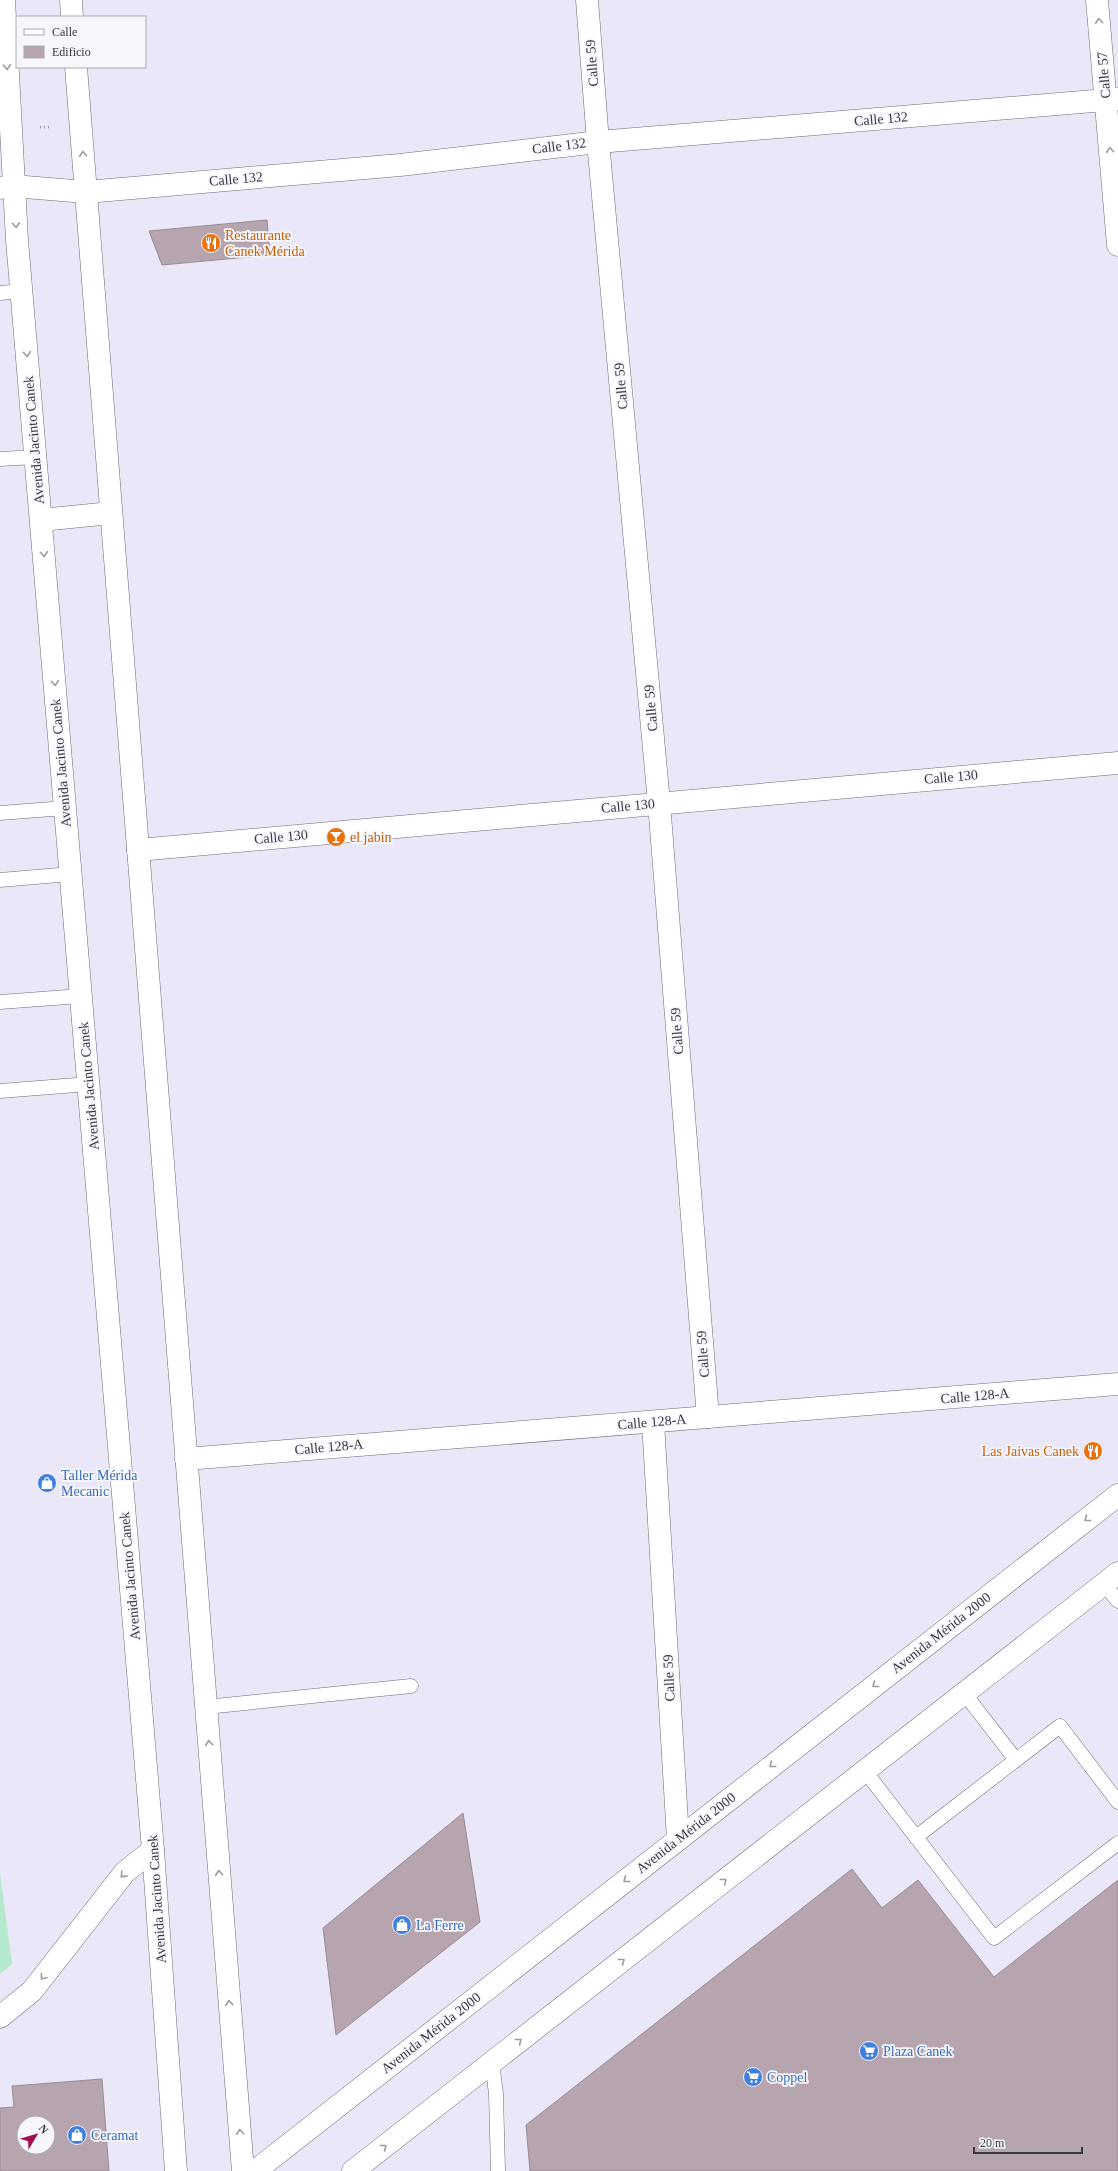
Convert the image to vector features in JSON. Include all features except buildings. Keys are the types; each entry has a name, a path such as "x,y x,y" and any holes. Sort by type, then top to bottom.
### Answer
{"main road":[{"name":"Avenida Jacinto Canek","path":"4,0 6,187 21,291 36,457 153,1850 176,2171"},
{"path":"70,0 72,16"},
{"name":"Calle 59","path":"588,0 598,142 659,803 708,1417"},
{"name":"Calle 57","path":"1097,0 1112,100 1118,245"},
{"path":"76,68 243,2171"},
{"name":"Calle 132","path":"6,187 86,192 400,165 598,142 1112,100"},
{"path":"41,520 111,513"},
{"name":"Calle 130","path":"138,850 1118,763"},
{"name":"Calle 128-A","path":"186,1459 1118,1384"},
{"name":"Calle 59","path":"653,1422 678,1840"},
{"name":"Avenida Mérida 2000","path":"255,2171 1118,1495"},
{"path":"353,2171 1111,1579"},
{"path":"0,2017 32,1991 124,1872 153,1850"}],"lane":[{"path":"0,292 21,291"},
{"path":"0,459 36,457"},
{"path":"0,814 65,808"},
{"path":"0,880 71,874"},
{"path":"0,1002 81,996"},
{"path":"0,1091 88,1084"},
{"path":"1111,1579 1118,1601"},
{"path":"206,1707 411,1686"},
{"path":"964,1693 1016,1760"},
{"path":"916,1837 1060,1726 1118,1802"},
{"path":"865,1771 994,1938 1118,1842"},
{"path":"492,2062 496,2094 498,2171"}],"green space":[{"path":"0,1873 12,1964 0,1974"}],"place":[{"name":"Restaurante Canek Mérida","path":"211,243"},
{"name":"el jabin","path":"336,837"},
{"name":"Las Jaivas Canek","path":"1093,1451"},
{"name":"Taller Mérida Mecanic","path":"47,1483"},
{"name":"La Ferre","path":"402,1925"},
{"name":"Plaza Canek","path":"869,2051"},
{"name":"Coppel","path":"753,2077"},
{"name":"Ceramat","path":"77,2135"}]}
